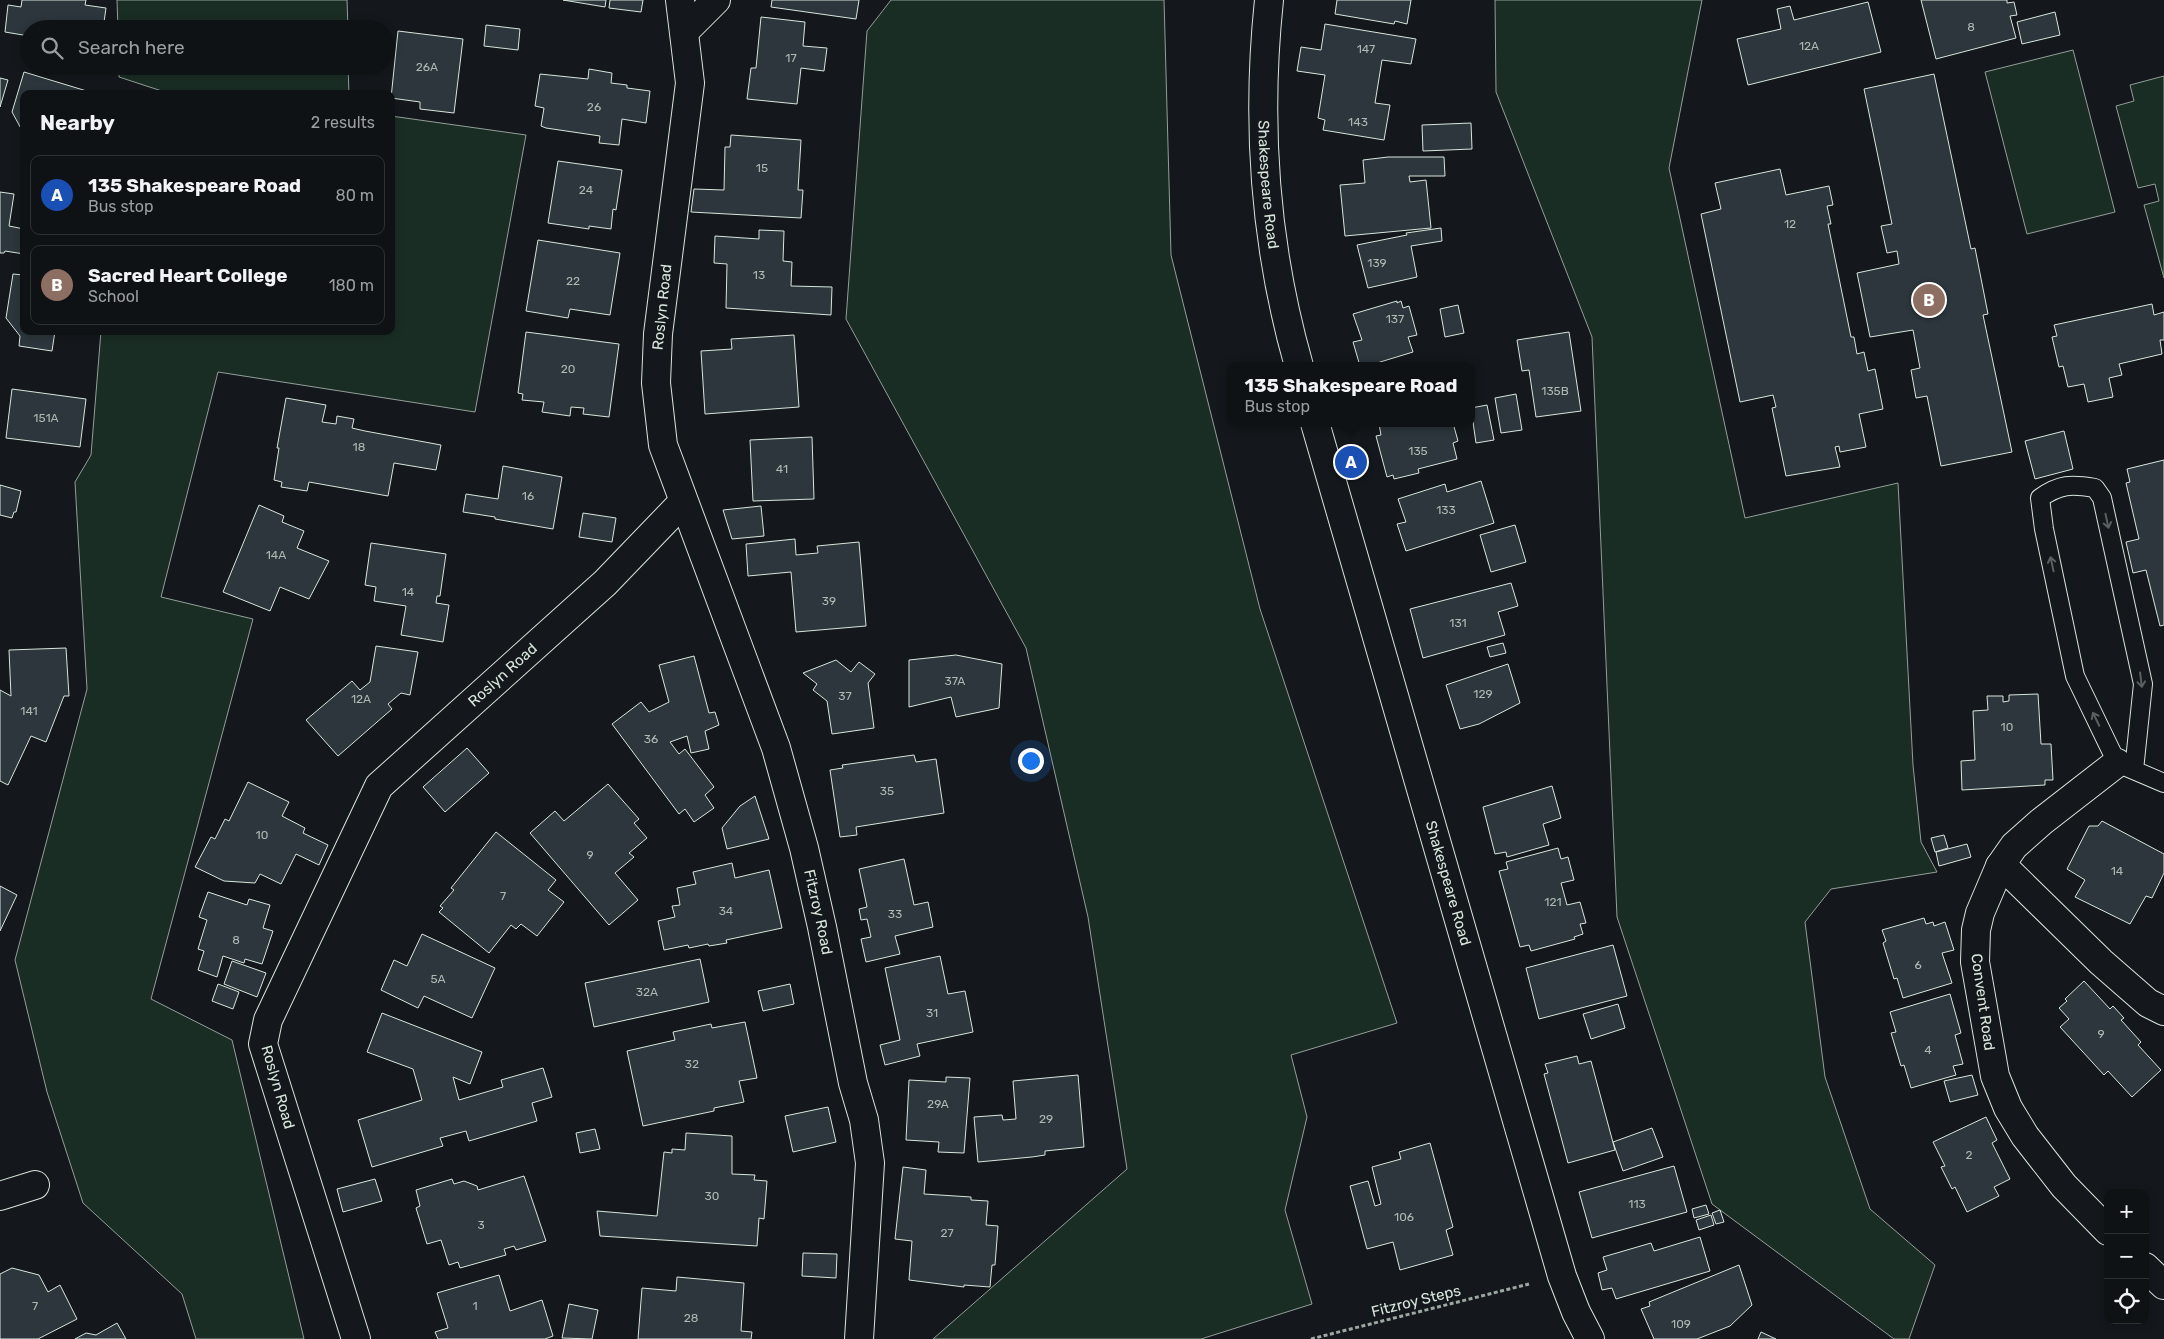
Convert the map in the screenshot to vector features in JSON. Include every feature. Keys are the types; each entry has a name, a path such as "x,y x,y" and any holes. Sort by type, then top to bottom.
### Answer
{"street":[{"name":"Roslyn Road","path":"356,1339 263,1044 268,1020 379,786 605,583 683,502 663,445 656,383 658,334 690,83 680,0"},
{"path":"685,31 716,0"},
{"name":"Shakespeare Road","path":"1269,0 1265,37 1264,145 1267,202 1275,261 1298,362"},
{"name":"Shakespeare Road","path":"1316,427 1560,1266 1576,1312 1590,1339"},
{"name":"Fitzroy Road","path":"683,502 776,748 804,848 853,1083 864,1120 870,1163 859,1339"},
{"name":"Convent Road","path":"2104,1227 2064,1186 2024,1136 2008,1108 1995,1076 1975,962 1976,930 1980,913 2000,866 2014,846 2041,822 2126,767"},
{"path":"2000,866 2008,871 2101,962 2148,1003 2164,1011"},
{"path":"0,1196 35,1185"},
{"path":"2149,1271 2164,1285"}],"lane":[{"path":"2126,767 2143,684 2102,498 2096,488 2076,485 2054,488 2040,498 2044,529 2075,676 2126,767 2164,783"}],"path":[{"name":"Fitzroy Steps","path":"1311,1339 1526,1284"}],"green space":[{"path":"117,0 347,0 348,20 118,20"},
{"path":"891,0 1164,0 1171,255 1260,609 1397,1023 1291,1055 1307,1117 1285,1210 1312,1304 1201,1339 933,1339 1127,1169 1088,917 1026,648 846,319 867,31"},
{"path":"1495,0 1702,0 1669,168 1745,518 1898,483 1913,765 1921,842 1937,872 1831,889 1805,922 1825,1077 1870,1209 1935,1265 1909,1339 1894,1339 1712,1204 1617,917 1592,337 1496,92"},
{"path":"2073,50 2115,212 2027,234 1985,72"},
{"path":"119,75 348,75 349,90 159,90 119,77"},
{"path":"2164,76 2164,278 2144,205 2159,201 2155,184 2138,188 2116,106 2134,101 2130,85"},
{"path":"395,117 526,135 475,412 218,372 161,597 253,619 151,999 232,1040 304,1339 196,1339 182,1294 83,1203 47,1092 15,960 87,689 75,482 91,455 101,335 395,335"}],"building":[{"path":"22,0 86,0 85,5 106,8 104,20 20,20 20,34 5,32 8,5 21,7"},
{"path":"563,0 606,0 605,7"},
{"path":"610,0 643,0 641,12 609,8"},
{"path":"772,0 859,0 856,19 771,7"},
{"path":"1337,0 1411,0 1407,24 1395,21 1394,24 1335,14"},
{"path":"1921,0 2007,0 2007,3 2014,2 2017,15 2010,16 2016,38 1936,59"},
{"path":"1868,2 1881,52 1748,85 1737,39 1781,29 1777,9 1790,6 1794,20"},
{"path":"2055,12 2060,35 2022,44 2017,22"},
{"path":"761,17 805,22 803,46 827,48 824,71 801,68 797,104 747,99 751,68 756,68"},
{"path":"1325,24 1416,39 1411,64 1382,60 1375,103 1390,105 1384,140 1323,130 1325,120 1318,118 1325,75 1297,71 1301,47 1321,50"},
{"path":"486,25 520,29 518,50 484,46"},
{"path":"398,31 463,39 454,113 420,109 420,102 395,99 395,90 392,90 393,75 395,75"},
{"path":"589,69 612,73 611,83 627,85 627,88 650,91 646,123 622,119 619,145 599,143 600,136 541,126 544,108 535,106 540,74 588,79"},
{"path":"1934,74 1971,249 1975,248 1988,314 1983,315 2012,452 1941,466 1927,396 1916,398 1911,370 1920,368 1913,330 1870,337 1857,273 1899,264 1897,251 1887,253 1881,226 1892,224 1864,89"},
{"path":"23,75 34,75 83,90 20,90 20,127 12,112"},
{"path":"0,78 8,80 0,107"},
{"path":"1471,123 1472,149 1423,151 1422,125"},
{"path":"731,135 801,140 798,190 803,190 801,218 691,212 694,189 724,190 725,147 730,147"},
{"path":"1388,157 1444,157 1445,176 1409,176 1410,182 1426,180 1431,228 1345,236 1340,185 1365,183 1363,160"},
{"path":"558,161 622,170 616,210 613,209 611,229 589,226 589,229 548,223"},
{"path":"1780,169 1786,195 1829,186 1833,205 1827,206 1831,224 1828,224 1851,337 1854,337 1857,354 1864,352 1868,371 1875,369 1883,409 1859,414 1866,447 1840,452 1839,446 1835,447 1840,467 1786,476 1772,408 1776,407 1773,395 1740,402 1701,214 1721,209 1715,183"},
{"path":"0,192 14,194 9,226 20,228 20,253 5,251 0,253"},
{"path":"1441,228 1442,241 1411,246 1417,277 1368,288 1357,245 1407,235 1406,233"},
{"path":"759,230 784,231 783,261 792,262 791,286 832,287 831,315 726,308 727,264 714,263 715,236 759,239"},
{"path":"538,240 620,253 610,315 570,309 568,318 526,311"},
{"path":"13,274 20,275 20,335 54,335 52,351 19,346 20,336 6,318"},
{"path":"1397,301 1397,303 1401,301 1403,308 1409,306 1417,335 1408,337 1413,352 1380,362 1359,362 1353,342 1362,340 1353,314"},
{"path":"2152,304 2154,315 2164,312 2164,340 2160,340 2162,354 2119,364 2122,375 2109,378 2113,397 2088,402 2084,384 2068,387 2063,366 2059,367 2052,337 2057,336 2054,325"},
{"path":"1458,305 1464,333 1445,337 1440,309"},
{"path":"526,332 619,344 609,417 583,414 584,408 571,407 570,416 542,412 544,402 522,400 523,394 518,393"},
{"path":"1569,332 1581,411 1536,417 1529,370 1522,371 1517,340"},
{"path":"794,335 799,407 705,414 701,351 732,349 731,339"},
{"path":"12,389 86,399 80,447 6,438"},
{"path":"1516,394 1522,430 1501,433 1495,398"},
{"path":"286,398 326,405 322,422 336,424 337,416 354,419 352,428 441,445 436,470 394,463 388,496 309,482 307,491 281,487 282,482 274,480 279,448 277,448"},
{"path":"1487,405 1494,440 1476,443 1474,427 1475,407"},
{"path":"1380,427 1454,427 1458,441 1453,443 1457,459 1418,469 1419,473 1394,479 1393,475 1387,477 1376,436 1381,435"},
{"path":"2064,431 2073,469 2035,479 2025,441"},
{"path":"812,437 814,499 753,501 750,440"},
{"path":"2164,460 2164,625 2160,626 2146,570 2133,573 2126,542 2139,539 2126,483 2130,482 2127,469"},
{"path":"503,466 562,477 553,529 463,512 466,494 498,499"},
{"path":"1481,481 1494,523 1406,551 1397,524 1406,522 1398,499 1445,484 1447,492"},
{"path":"0,485 21,491 16,512 14,512 12,518 0,515"},
{"path":"259,505 284,516 282,522 304,531 297,548 329,561 309,599 280,587 270,611 223,592"},
{"path":"761,506 764,536 732,539 723,510"},
{"path":"583,513 616,518 612,542 579,537"},
{"path":"1515,525 1526,562 1491,572 1480,535"},
{"path":"795,539 796,555 818,553 817,546 859,542 866,626 796,632 791,572 748,576 746,544"},
{"path":"371,543 446,554 440,596 437,596 436,603 449,605 443,642 401,635 406,606 374,601 376,587 365,585"},
{"path":"1511,583 1518,606 1498,612 1505,635 1423,658 1410,609"},
{"path":"1503,643 1506,653 1490,657 1487,647"},
{"path":"376,646 418,652 410,695 401,693 388,704 392,709 338,756 306,720 352,681 360,690 370,682"},
{"path":"66,648 69,696 64,696 46,742 31,736 8,785 0,781 0,690 11,696 9,650"},
{"path":"956,655 1002,664 999,708 956,717 951,697 909,707 909,660"},
{"path":"694,656 709,713 715,712 719,725 705,731 709,749 691,753 687,736 670,742 679,754 685,749 714,787 705,795 714,808 694,822 685,809 679,814 612,724 641,702 649,712 669,702 659,665"},
{"path":"836,660 851,672 859,662 875,674 868,683 874,728 832,734 827,701 813,690 817,684 803,673"},
{"path":"1508,664 1520,703 1479,724 1460,729 1446,685"},
{"path":"2038,694 2041,744 2051,744 2053,780 2045,780 2045,785 1962,790 1961,761 1975,760 1973,711 1988,710 1987,696 2003,696 2003,702 2009,701 2009,695"},
{"path":"467,748 489,773 445,812 423,787"},
{"path":"914,755 916,762 936,759 944,813 856,827 857,835 840,837 830,770 843,768 842,765"},
{"path":"248,782 289,802 282,816 305,828 303,833 328,845 319,865 296,854 281,884 260,874 255,883 224,881 195,867 211,837 215,839 225,819 229,821"},
{"path":"608,784 639,819 634,823 647,838 629,853 634,857 615,873 638,900 609,925 530,833 555,811 564,821"},
{"path":"1552,786 1561,818 1543,824 1549,845 1507,857 1506,852 1495,854 1483,807"},
{"path":"755,796 769,839 727,849 722,828 740,806"},
{"path":"2102,821 2164,854 2164,873 2152,898 2146,896 2130,924 2075,897 2085,880 2067,869 2089,826 2098,826"},
{"path":"496,832 556,880 548,890 564,902 537,936 521,924 516,929 511,925 489,953 439,912 443,908 440,906 454,890 451,888"},
{"path":"1944,835 1948,848 1935,852 1931,838"},
{"path":"1967,844 1971,857 1939,866 1936,852"},
{"path":"1558,848 1561,859 1568,857 1574,880 1561,883 1567,905 1580,902 1586,923 1580,924 1583,934 1574,937 1575,939 1531,951 1529,945 1520,947 1499,871 1508,869 1506,862"},
{"path":"904,859 914,905 928,902 933,927 895,936 900,954 866,962 861,939 871,937 867,919 861,920 859,909 867,907 859,869"},
{"path":"732,863 735,878 769,870 782,928 726,940 727,943 689,948 688,945 664,950 658,921 675,917 672,906 680,905 677,888 696,884 693,872"},
{"path":"0,886 17,895 0,931"},
{"path":"208,892 247,905 249,899 270,905 263,928 273,931 262,964 245,959 244,963 223,956 217,977 198,970 204,951 198,949 207,920 199,917"},
{"path":"1924,918 1926,924 1933,922 1934,926 1945,922 1954,950 1942,953 1952,983 1903,998 1897,978 1894,979 1883,943 1886,941 1882,930"},
{"path":"422,934 495,968 472,1018 424,996 418,1008 381,990 394,960 407,966"},
{"path":"1613,945 1627,996 1539,1019 1526,968"},
{"path":"940,956 948,994 965,991 973,1032 917,1044 920,1056 885,1065 880,1045 900,1040 885,968"},
{"path":"700,959 709,1002 594,1027 585,983"},
{"path":"232,961 266,973 257,997 224,984"},
{"path":"2084,981 2110,1009 2113,1006 2124,1018 2121,1020 2141,1042 2138,1045 2161,1070 2132,1097 2108,1071 2104,1075 2060,1027 2069,1019 2059,1008 2067,1001 2065,999"},
{"path":"218,984 239,992 233,1009 212,1001"},
{"path":"790,984 794,1004 763,1011 758,991"},
{"path":"1950,994 1961,1033 1955,1035 1963,1064 1953,1066 1956,1075 1911,1088 1904,1065 1901,1066 1891,1033 1896,1032 1890,1012"},
{"path":"1618,1004 1625,1028 1591,1039 1583,1014"},
{"path":"382,1013 482,1052 470,1084 453,1077 459,1100 503,1087 501,1080 543,1068 552,1097 532,1103 537,1121 469,1141 466,1131 440,1138 443,1146 372,1167 358,1120 422,1100 413,1069 367,1052"},
{"path":"745,1022 757,1078 739,1081 744,1102 714,1108 714,1111 643,1126 627,1051 675,1040 673,1032 711,1024 712,1028"},
{"path":"1577,1056 1579,1064 1591,1061 1615,1150 1568,1163 1544,1074 1548,1073 1545,1064"},
{"path":"1078,1075 1084,1147 1045,1151 1045,1155 1032,1157 978,1162 974,1117 1002,1115 1003,1120 1016,1119 1013,1081"},
{"path":"1972,1075 1978,1095 1950,1102 1944,1081"},
{"path":"946,1077 970,1078 964,1153 938,1152 939,1142 906,1140 909,1080 946,1082"},
{"path":"828,1107 836,1142 793,1152 785,1116"},
{"path":"1986,1117 1997,1140 1992,1143 2010,1179 1994,1187 1999,1196 1967,1212 1955,1187 1952,1189 1941,1167 1945,1166 1933,1142"},
{"path":"1652,1128 1663,1157 1623,1171 1613,1142"},
{"path":"595,1129 600,1149 580,1153 576,1133"},
{"path":"686,1133 732,1136 732,1174 755,1175 754,1180 767,1181 764,1219 759,1218 757,1246 600,1236 597,1211 657,1216 664,1152 672,1153 672,1149 685,1150"},
{"path":"1430,1143 1453,1227 1446,1230 1453,1255 1400,1270 1393,1242 1367,1249 1350,1186 1368,1181 1375,1206 1381,1204 1372,1167 1401,1159 1399,1152"},
{"path":"1674,1166 1687,1212 1592,1238 1579,1192"},
{"path":"903,1167 926,1170 924,1194 971,1197 971,1200 988,1201 986,1225 998,1226 995,1265 992,1265 990,1287 964,1285 964,1287 909,1280 912,1241 895,1239"},
{"path":"524,1176 546,1241 516,1250 514,1246 504,1249 506,1255 460,1268 458,1262 449,1265 441,1240 427,1244 416,1208 420,1206 416,1190 452,1179 454,1184 464,1181 477,1186 478,1190"},
{"path":"375,1179 382,1201 343,1212 337,1189"},
{"path":"1706,1205 1709,1214 1694,1218 1692,1209"},
{"path":"1720,1210 1724,1222 1716,1224 1712,1213"},
{"path":"1711,1215 1714,1225 1699,1230 1696,1220"},
{"path":"1700,1237 1710,1271 1616,1299 1612,1288 1602,1290 1598,1273 1607,1270 1603,1257 1651,1243 1654,1251"},
{"path":"803,1253 837,1254 836,1278 802,1276"},
{"path":"1739,1265 1752,1305 1730,1326 1697,1339 1654,1339 1641,1309 1650,1306 1649,1302"},
{"path":"12,1268 39,1275 48,1292 60,1285 77,1319 38,1339 0,1339 0,1274"},
{"path":"499,1275 510,1311 542,1300 553,1336 545,1339 438,1339 435,1332 448,1328 437,1293"},
{"path":"677,1277 744,1283 741,1331 752,1332 751,1339 638,1339 642,1288 676,1291"},
{"path":"569,1304 598,1310 592,1339 562,1338"},
{"path":"117,1323 126,1339 75,1339 86,1333 96,1335"},
{"path":"1761,1332 1776,1339 1758,1339"}],"place":[{"name":"Sacred Heart College","path":"1929,300"},
{"name":"135 Shakespeare Road","path":"1351,462"}]}
